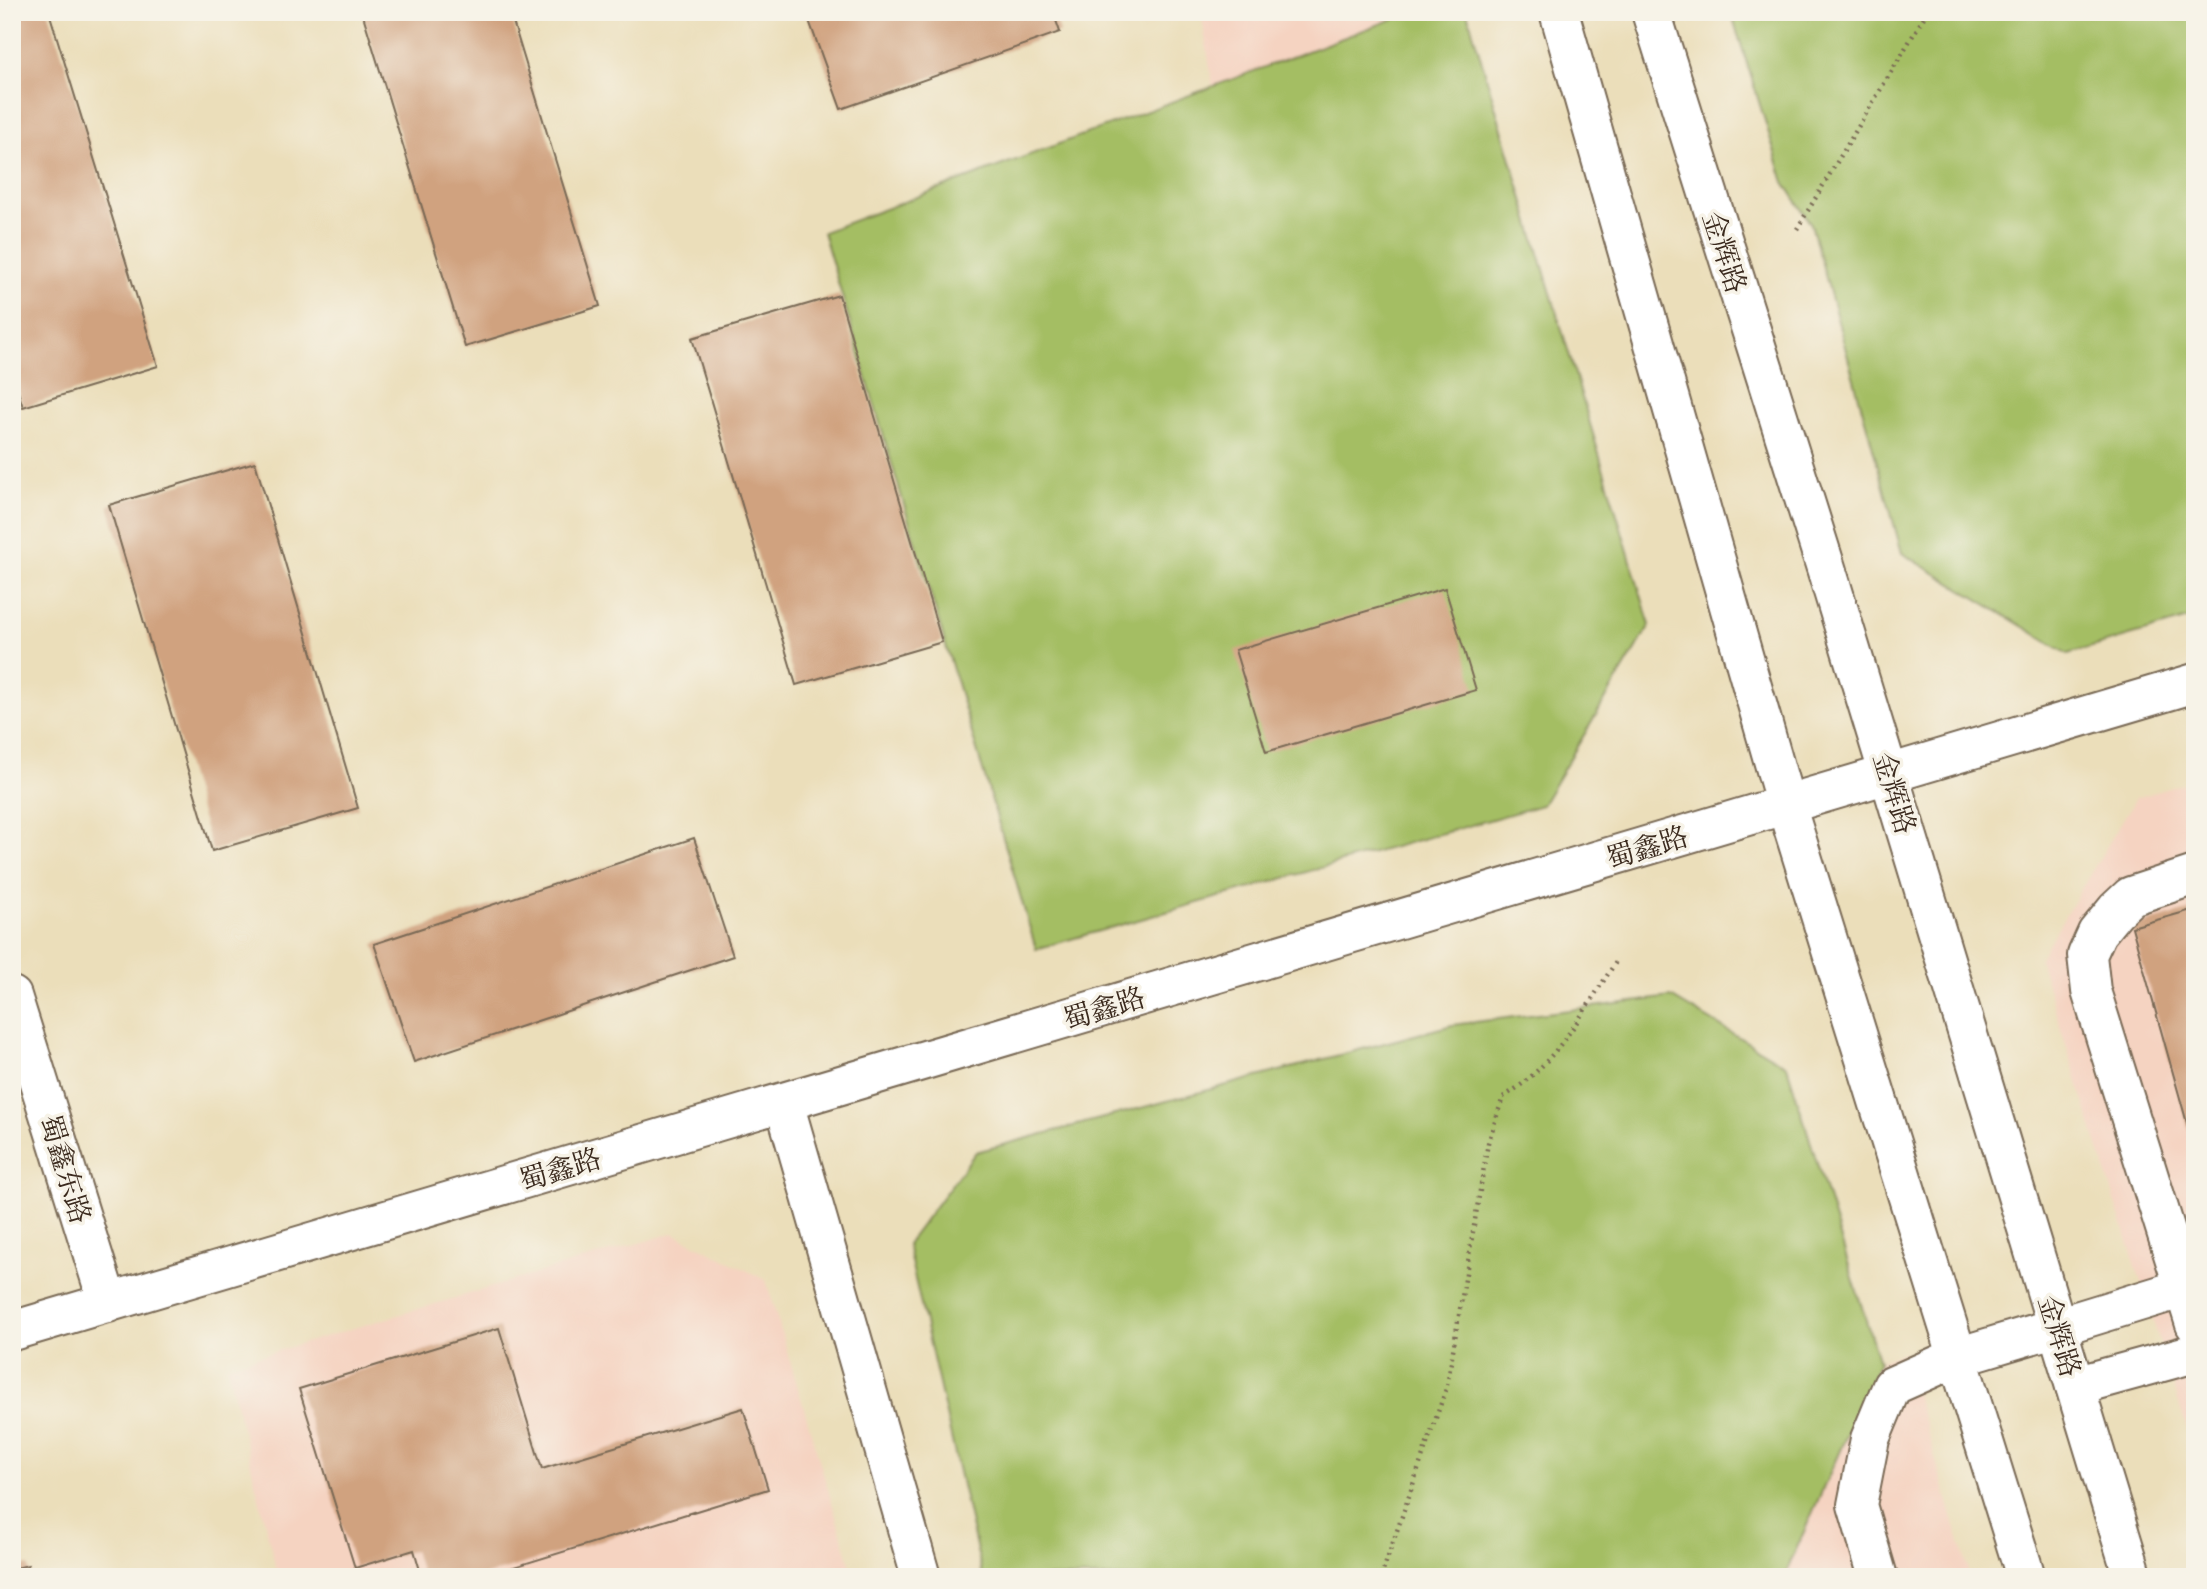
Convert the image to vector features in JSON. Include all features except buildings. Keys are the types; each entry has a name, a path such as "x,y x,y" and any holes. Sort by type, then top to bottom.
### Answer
{"main road":[{"path":"1562,17 1786,805 2026,1577"},
{"name":"金辉路","path":"1650,17 1890,775 2133,1577"},
{"name":"蜀鑫路","path":"12,1331 2195,683"},
{"path":"2195,875 2131,896 2097,933 2087,955 2091,991 2195,1324"},
{"name":"蜀鑫东路","path":"12,996 108,1303"},
{"path":"784,1103 921,1577"},
{"path":"1878,1577 1857,1505 1870,1439 1892,1386 1957,1357 2184,1288"},
{"path":"2075,1385 2195,1353"}],"path":[{"path":"1797,229 1927,12"},
{"path":"1381,1577 1447,1386 1488,1143 1503,1097 1526,1083 1546,1065 1618,959"}],"shaded area":[{"path":"1201,12 1412,12 1213,87"},
{"path":"2195,780 2195,1454 2039,959 2136,798"},
{"path":"673,1233 766,1280 854,1577 278,1577 227,1366"},
{"path":"1904,1352 1970,1577 1784,1577 1879,1362"}],"green space":[{"path":"1412,12 1467,12 1650,625 1542,805 1036,949 823,232"},
{"path":"1731,12 2195,12 2195,617 2068,654 1902,553 1811,224 1784,182"},
{"path":"1671,997 1787,1066 1879,1362 1784,1577 983,1577 907,1244 976,1152 1452,1025"}]}
